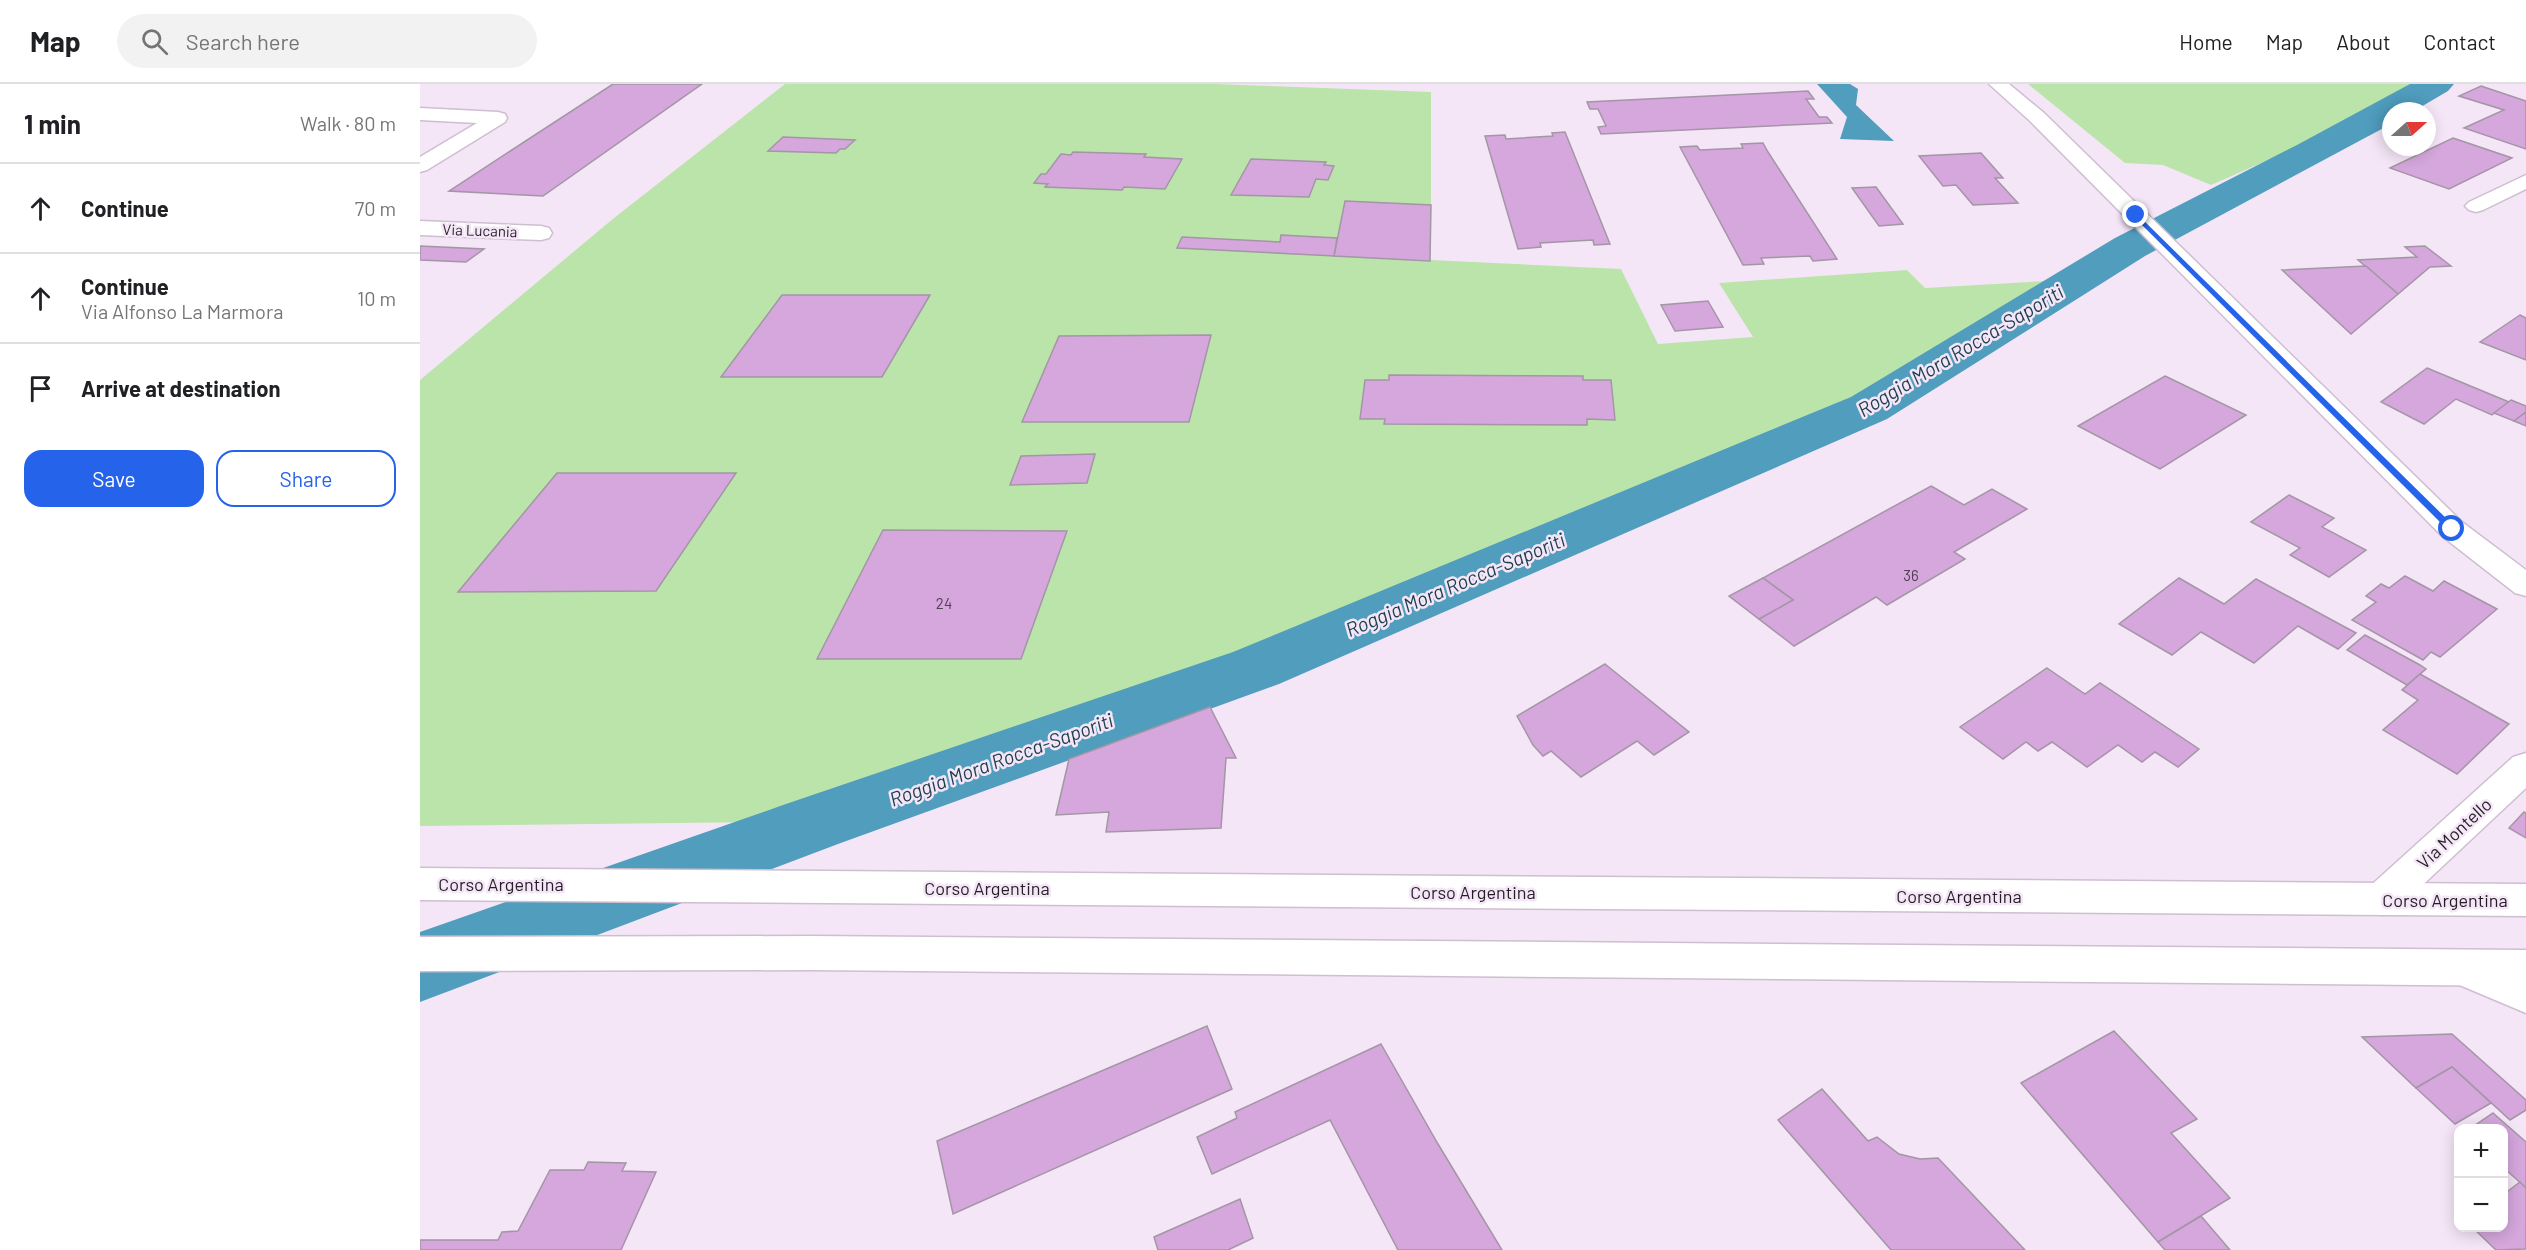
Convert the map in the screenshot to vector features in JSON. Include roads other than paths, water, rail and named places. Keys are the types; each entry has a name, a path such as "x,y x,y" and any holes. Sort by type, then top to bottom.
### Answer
{"main road":[{"path":"1998,84 2037,117 2452,529 2526,586"},
{"path":"420,114 498,118 420,166"},
{"path":"2476,206 2526,181"},
{"name":"Via Lucania","path":"420,228 541,232"},
{"name":"Via Montello","path":"2382,899 2526,767"},
{"name":"Corso Argentina","path":"420,884 2526,900"},
{"path":"420,954 823,953 2526,968"},
{"path":"2462,967 2526,994"}],"water":[{"path":"1817,84 1850,84 1858,89 1856,105 1894,141 1840,139 1847,117"}],"waterway":[{"name":"Roggia Mora Rocca-Saporiti","path":"420,967 812,824 1256,668 1869,408 2130,247 2311,153 2436,84"}]}
